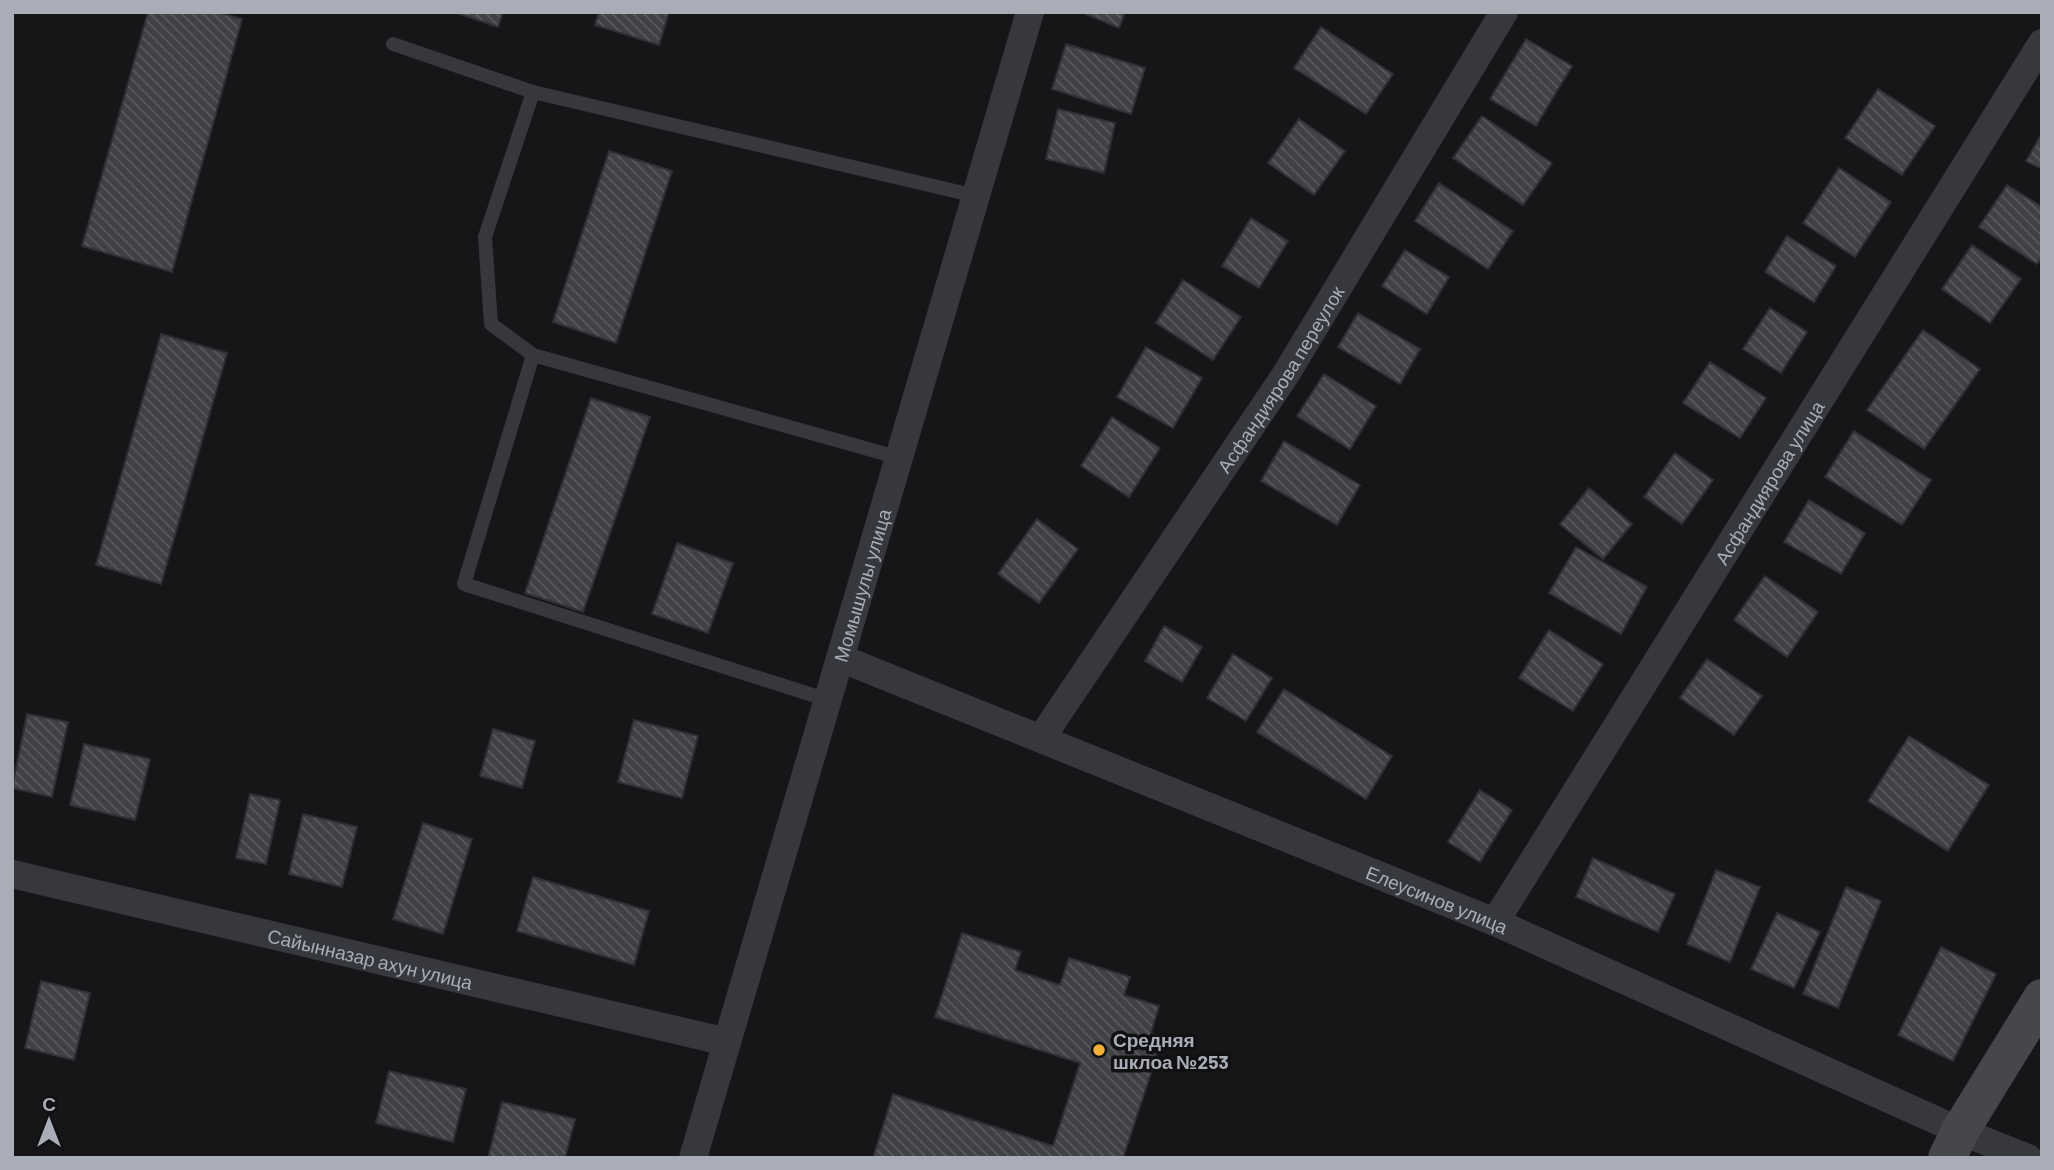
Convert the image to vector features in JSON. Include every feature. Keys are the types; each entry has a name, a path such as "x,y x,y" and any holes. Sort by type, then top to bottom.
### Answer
{"street":[{"name":"Момышулы улица","path":"692,1158 1030,12"},
{"name":"Асфандиярова переулок","path":"1042,737 1286,374 1504,12"},
{"name":"Асфандиярова улица","path":"1495,922 2042,43"},
{"name":"Елеусинов улица","path":"840,658 1042,737 1495,922 1953,1145 2028,1158"},
{"name":"Сайынназар ахун улица","path":"12,874 727,1042"},
{"path":"1953,1145 2042,998"}],"lane":[{"path":"393,44 533,92 976,196"},
{"path":"533,92 485,237 491,324 533,355 900,457"},
{"path":"533,355 464,584 828,700"}],"building":[{"path":"148,12 217,12 242,19 172,272 82,246"},
{"path":"454,12 503,12 498,27"},
{"path":"599,12 669,12 659,45 595,25"},
{"path":"1081,12 1125,12 1119,28"},
{"path":"1321,27 1393,74 1366,114 1294,68"},
{"path":"1526,39 1572,66 1536,126 1490,99"},
{"path":"1066,44 1145,68 1131,114 1052,89"},
{"path":"1878,89 1935,126 1902,175 1845,138"},
{"path":"1058,109 1115,123 1104,173 1046,159"},
{"path":"1482,116 1552,163 1523,205 1453,158"},
{"path":"1299,119 1345,151 1314,195 1268,163"},
{"path":"2042,133 2042,169 2026,161"},
{"path":"609,151 672,171 616,343 553,322"},
{"path":"1839,168 1891,202 1855,257 1803,223"},
{"path":"1439,183 1513,231 1488,269 1415,221"},
{"path":"2007,185 2042,207 2042,257 2037,264 1979,227"},
{"path":"1251,218 1288,241 1259,288 1222,266"},
{"path":"1787,236 1836,266 1814,302 1765,272"},
{"path":"1972,245 2021,279 1990,323 1942,289"},
{"path":"1405,250 1449,277 1427,314 1382,286"},
{"path":"1183,280 1241,317 1213,360 1156,323"},
{"path":"1770,308 1807,332 1781,373 1743,349"},
{"path":"1358,313 1420,349 1400,384 1338,347"},
{"path":"1923,330 1980,369 1924,449 1867,410"},
{"path":"161,334 227,353 161,584 96,565"},
{"path":"1146,347 1202,378 1173,428 1117,397"},
{"path":"1710,362 1766,398 1740,438 1683,403"},
{"path":"1324,374 1376,406 1350,449 1297,416"},
{"path":"591,398 650,417 583,612 525,593"},
{"path":"1112,417 1160,448 1129,497 1081,466"},
{"path":"1854,431 1931,480 1902,525 1825,477"},
{"path":"1284,441 1360,485 1337,525 1261,481"},
{"path":"1675,453 1713,480 1682,524 1644,497"},
{"path":"1589,488 1632,524 1603,559 1560,524"},
{"path":"1809,500 1865,533 1841,574 1784,542"},
{"path":"1037,519 1078,549 1039,603 998,574"},
{"path":"677,543 733,563 708,633 652,614"},
{"path":"1576,547 1647,587 1621,634 1549,593"},
{"path":"1765,576 1818,612 1787,657 1734,620"},
{"path":"1164,626 1202,647 1182,682 1145,661"},
{"path":"1549,630 1603,664 1573,711 1519,678"},
{"path":"1233,654 1272,678 1246,721 1207,698"},
{"path":"1707,659 1762,696 1734,735 1680,698"},
{"path":"1284,689 1392,756 1366,799 1257,732"},
{"path":"27,714 68,722 52,797 12,788"},
{"path":"634,720 698,736 682,798 618,782"},
{"path":"493,729 535,741 522,788 480,776"},
{"path":"1909,736 1989,785 1948,851 1868,801"},
{"path":"84,744 150,759 135,820 70,805"},
{"path":"1480,790 1512,810 1480,862 1448,842"},
{"path":"250,794 280,800 266,864 236,858"},
{"path":"303,814 357,827 342,887 289,874"},
{"path":"423,823 472,839 443,934 393,919"},
{"path":"1593,858 1675,894 1658,932 1576,897"},
{"path":"1716,870 1760,887 1730,962 1687,944"},
{"path":"533,877 649,911 634,965 517,931"},
{"path":"1846,887 1881,901 1838,1008 1803,994"},
{"path":"1777,913 1820,932 1794,988 1751,969"},
{"name":"Средняя шклоа №253","path":"962,933 1021,952 1015,970 1060,985 1069,958 1130,977 1124,995 1159,1006 1151,1033 1163,1037 1123,1158 873,1158 893,1094 1053,1146 1080,1063 935,1017"},
{"path":"1941,947 1996,974 1953,1061 1898,1035"},
{"path":"41,981 90,993 74,1060 25,1048"},
{"path":"389,1071 466,1089 453,1142 376,1123"},
{"path":"502,1102 575,1119 565,1158 488,1158"}],"place":[{"name":"Средняя шклоа №253","path":"1099,1050"}]}
